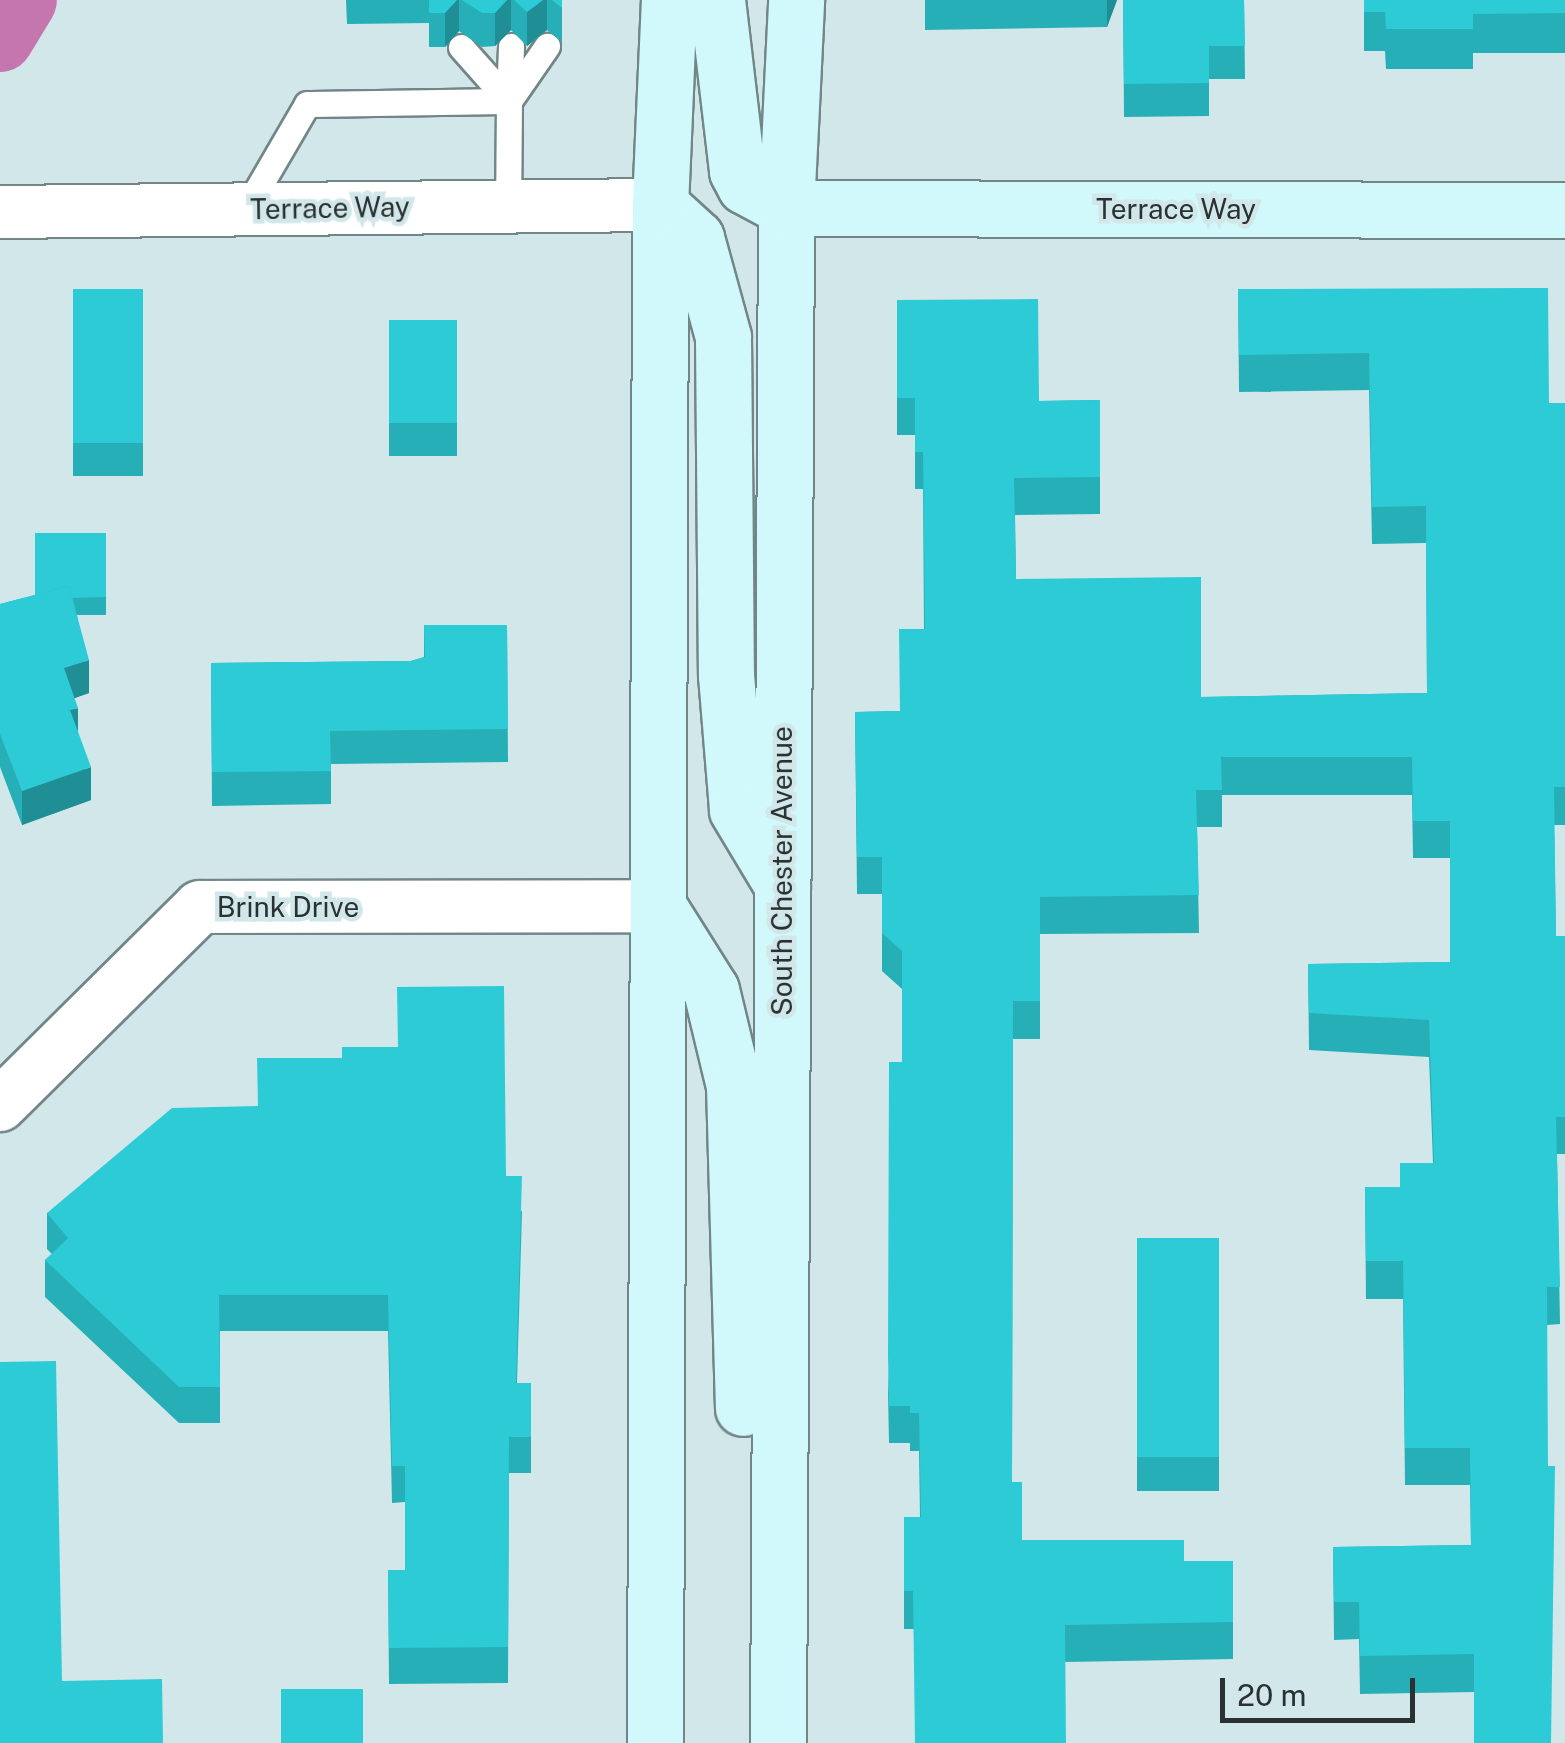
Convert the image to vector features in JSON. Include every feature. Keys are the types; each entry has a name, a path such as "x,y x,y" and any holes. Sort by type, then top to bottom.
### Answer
{"main road":[{"path":"655,1743 660,204 669,0"},
{"path":"716,0 736,171 745,186 786,208"},
{"name":"South Chester Avenue","path":"778,1743 776,1532 786,208 796,0"},
{"path":"660,204 696,238 723,337 726,675 736,810 782,885"},
{"name":"Terrace Way","path":"786,208 1565,210"},
{"path":"658,906 711,990 734,1086 744,1423 776,1532"}],"street":[{"name":"Terrace Way","path":"2,212 660,204"},
{"name":"Brink Drive","path":"0,1104 200,907 658,906"}],"lane":[{"path":"508,206 511,46"},
{"path":"509,101 547,46"},
{"path":"461,47 509,101"},
{"path":"246,209 307,104 509,101"}],"building":[{"path":"429,0 457,0 445,13 429,13"},
{"path":"462,0 507,0 495,13 482,13"},
{"path":"514,0 543,0 527,12"},
{"path":"1123,0 1244,0 1245,46 1209,46 1209,83 1124,84"},
{"path":"1364,0 1565,0 1565,13 1473,14 1473,29 1386,29 1385,12 1364,12"},
{"path":"1548,288 1549,403 1565,403 1565,787 1554,787 1556,936 1565,936 1565,1117 1556,1117 1560,1287 1547,1287 1548,1466 1555,1466 1551,1743 1474,1743 1474,1654 1360,1656 1359,1602 1334,1602 1333,1547 1471,1545 1470,1448 1405,1448 1403,1261 1366,1261 1365,1187 1400,1187 1400,1163 1434,1163 1429,1020 1309,1013 1308,964 1450,962 1450,821 1413,821 1412,757 1221,757 1222,790 1196,790 1199,895 1040,897 1040,1001 1013,1001 1012,1482 1022,1482 1022,1540 1184,1540 1184,1561 1233,1561 1233,1622 1065,1625 1066,1743 915,1743 913,1591 904,1591 904,1517 921,1517 919,1413 910,1413 910,1406 889,1406 888,1356 889,1062 902,1062 902,951 882,933 882,857 857,857 855,712 900,711 899,629 925,629 923,452 915,452 915,398 897,398 897,300 1038,299 1039,401 1100,400 1100,477 1014,478 1016,579 1201,577 1201,697 1427,693 1426,506 1372,507 1369,353 1239,355 1238,289"},
{"path":"73,289 143,289 143,443 73,443"},
{"path":"389,320 457,320 457,423 389,423"},
{"path":"35,533 106,533 106,597 72,598 69,586 35,595"},
{"path":"69,586 89,660 64,668 78,708 70,710 91,767 22,791 0,734 0,604"},
{"path":"424,625 507,625 508,729 330,731 331,771 212,772 211,663 411,661 425,657"},
{"path":"504,986 506,1176 522,1176 516,1383 531,1383 531,1437 509,1437 508,1647 389,1648 388,1570 405,1570 405,1466 392,1466 388,1295 219,1295 220,1387 179,1387 45,1260 68,1238 47,1213 172,1108 258,1106 257,1058 342,1058 342,1047 398,1047 397,987"},
{"path":"1137,1238 1219,1238 1219,1457 1137,1457"},
{"path":"56,1361 62,1681 162,1679 163,1743 0,1743 0,1362"},
{"path":"281,1689 363,1689 363,1743 281,1743"}],"waterway":[{"path":"0,38 23,0"}]}
